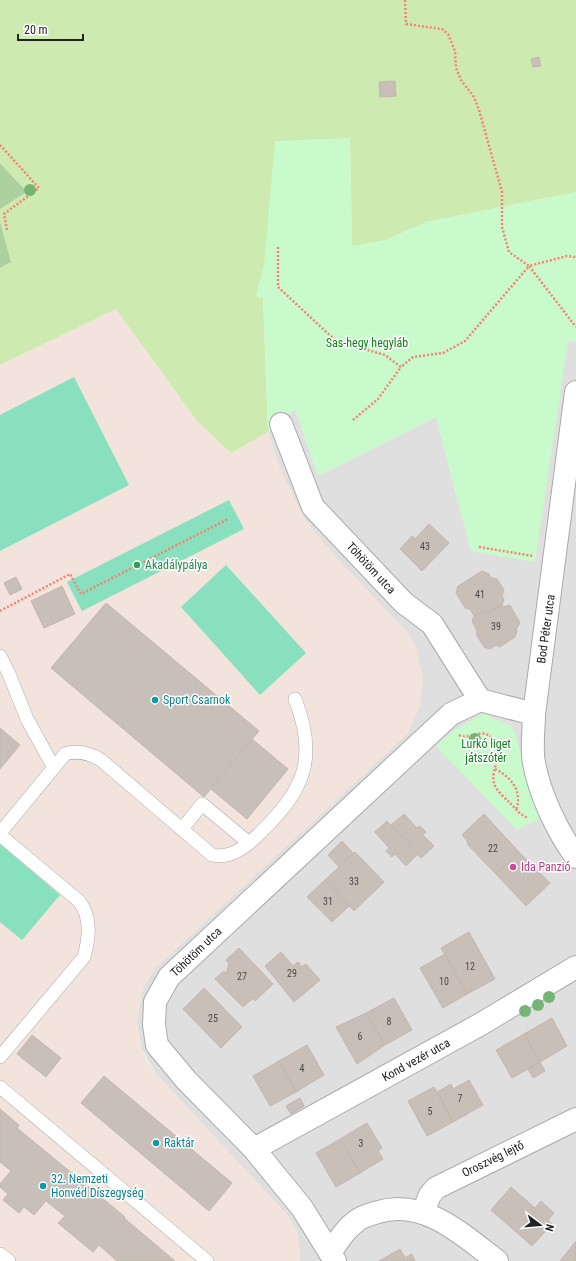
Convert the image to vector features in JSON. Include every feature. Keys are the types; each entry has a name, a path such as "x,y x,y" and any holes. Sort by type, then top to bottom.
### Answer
{"street":[{"name":"Bod Péter utca","path":"576,392 534,714 534,762 551,816 564,841 576,857"},
{"name":"Töhötöm utca","path":"281,424 313,507 404,603 432,624 480,700 451,714 444,720 170,977 155,1002 154,1026 157,1045 186,1080 254,1149 302,1208 333,1257"},
{"path":"480,700 534,714"},
{"name":"Kond vezér utca","path":"254,1149 481,1024 576,967"},
{"name":"Oroszvég lejtő","path":"423,1212 430,1195 436,1188 576,1119"},
{"path":"333,1257 346,1232 358,1219 387,1209 408,1209 423,1212 449,1226 497,1261"}],"lane":[{"path":"0,656 27,719 54,768"},
{"path":"0,1057 84,957 87,943 88,921 79,901 0,834 65,754 73,752 93,755 101,760 212,855 218,856 234,853 249,843 284,808 300,783 305,757 305,733 302,716 295,699"},
{"path":"182,829 202,804 249,843"},
{"path":"0,1087 207,1261"},
{"path":"0,1254 9,1261"}],"path":[{"path":"405,0 406,24 442,29 448,34 455,51 456,68 461,80 474,97 479,110 502,192 502,227 509,252 529,266 576,327"},
{"path":"0,145 39,188 4,214 7,230"},
{"path":"278,247 278,287 336,341 385,355 401,367"},
{"path":"353,420 378,399 401,367 413,357 443,353 465,341 529,266 567,256 576,257"},
{"path":"0,611 70,574 81,594 228,519"},
{"path":"479,547 555,560"},
{"path":"444,720 461,737 479,733 490,736 494,739 498,755 493,776 494,785 516,810 524,816 532,817"},
{"path":"495,769 511,779 519,800 516,810"}],"shaded area":[{"path":"116,309 197,421 231,453 268,432 280,469 306,522 341,563 409,634 416,647 423,679 420,707 407,734 155,968 144,986 140,1001 137,1025 142,1049 147,1062 156,1074 288,1216 296,1230 299,1242 300,1261 0,1261 0,365"},
{"path":"576,341 576,1261 300,1261 299,1242 296,1230 288,1216 156,1074 142,1049 137,1025 140,1001 144,986 155,968 407,734 414,720 416,647 409,635 341,563 306,522 280,469 268,432 295,409 318,476 436,417 471,551 568,342"}],"green space":[{"path":"0,0 576,0 576,192 426,222 386,240 352,247 350,138 264,266 256,297 263,298 268,432 231,453 197,421 116,309 0,365 0,268 11,262 0,221 0,209 27,192 0,163"},
{"name":"Sas-hegy hegyláb","path":"350,138 352,246 386,240 426,222 576,192 576,341 568,342 535,562 471,551 436,417 318,476 295,409 268,432 263,298 256,297 264,266 275,141"},
{"path":"0,163 27,192 0,209"},
{"path":"0,221 11,262 0,268"},
{"path":"74,377 129,485 0,551 0,415"},
{"name":"Akadálypálya","path":"229,500 244,529 82,611 67,582"},
{"path":"226,565 306,653 260,695 181,607"},
{"name":"Lurkó liget játszótér","path":"483,714 512,726 542,817 517,830 436,746 454,730"},
{"path":"0,844 60,895 22,940 0,922"}],"building":[{"path":"539,57 541,66 533,67 531,59"},
{"path":"395,81 396,96 380,97 379,82"},
{"path":"429,524 449,543 422,571 400,549 412,536 415,539"},
{"path":"482,571 489,574 491,578 497,579 504,590 502,596 504,599 502,605 486,614 484,611 474,616 470,609 465,608 456,593 458,586"},
{"path":"16,577 22,589 10,595 4,583"},
{"path":"62,586 75,614 44,628 31,601"},
{"name":"Sport Csarnok","path":"106,603 259,731 204,797 51,668"},
{"path":"502,605 503,607 510,605 520,623 516,629 517,631 515,637 500,647 496,645 490,649 484,647 476,634 477,631 472,621 474,616 484,611 486,614"},
{"path":"0,728 20,745 0,769"},
{"path":"252,739 288,769 247,819 211,789"},
{"path":"404,814 417,828 420,826 426,832 423,835 434,846 421,858 391,825"},
{"path":"484,814 519,852 496,874 467,844 468,842 462,835"},
{"path":"387,821 418,854 406,866 395,854 392,857 386,851 389,848 375,832"},
{"path":"342,841 353,853 339,867 328,855"},
{"path":"355,852 384,882 354,911 325,880"},
{"path":"519,852 550,883 526,906 496,874"},
{"path":"325,880 349,906 332,922 307,897"},
{"path":"469,932 495,979 467,994 441,948"},
{"path":"239,948 273,984 255,1001 253,998 243,1007 215,979 224,971 226,974 229,963 226,960"},
{"path":"281,952 293,966 298,962 302,967 306,964 320,980 294,1002 265,966"},
{"path":"445,954 467,994 443,1008 420,968"},
{"path":"204,988 242,1027 221,1048 183,1009"},
{"path":"394,998 412,1030 385,1045 366,1013"},
{"path":"366,1013 385,1045 357,1064 336,1027"},
{"path":"552,1018 567,1046 540,1062 524,1034"},
{"path":"524,1034 540,1062 512,1078 496,1050"},
{"path":"32,1035 61,1058 46,1077 17,1054"},
{"path":"307,1045 324,1075 296,1092 279,1061"},
{"path":"279,1061 296,1092 270,1106 253,1076"},
{"path":"540,1062 545,1071 533,1078 528,1069"},
{"name":"Raktár","path":"104,1076 232,1183 209,1211 81,1103"},
{"path":"469,1080 483,1105 453,1122 437,1092 451,1084 453,1089"},
{"path":"434,1087 453,1122 427,1136 408,1101"},
{"path":"300,1098 304,1106 291,1114 286,1106"},
{"name":"32. Nemzeti Honvéd Díszegység","path":"0,1109 19,1125 17,1128 125,1217 124,1218 175,1261 117,1261 99,1245 93,1252 58,1223 65,1216 46,1201 34,1215 24,1207 19,1213 3,1200 8,1194 0,1187 0,1184 11,1171 0,1162"},
{"path":"367,1123 382,1148 378,1151 383,1159 360,1173 340,1139"},
{"path":"340,1139 360,1173 336,1187 316,1153"},
{"path":"511,1187 535,1208 541,1201 554,1213 548,1220 552,1224 532,1246 491,1210"},
{"path":"576,1241 576,1261 560,1261"},
{"path":"400,1249 405,1258 412,1254 415,1261 379,1261"}],"place":[{"name":"Akadálypálya","path":"137,565"},
{"name":"Sport Csarnok","path":"155,700"},
{"name":"Ida Panzió","path":"513,867"},
{"name":"Raktár","path":"156,1143"},
{"name":"32. Nemzeti Honvéd Díszegység","path":"43,1186"}]}
